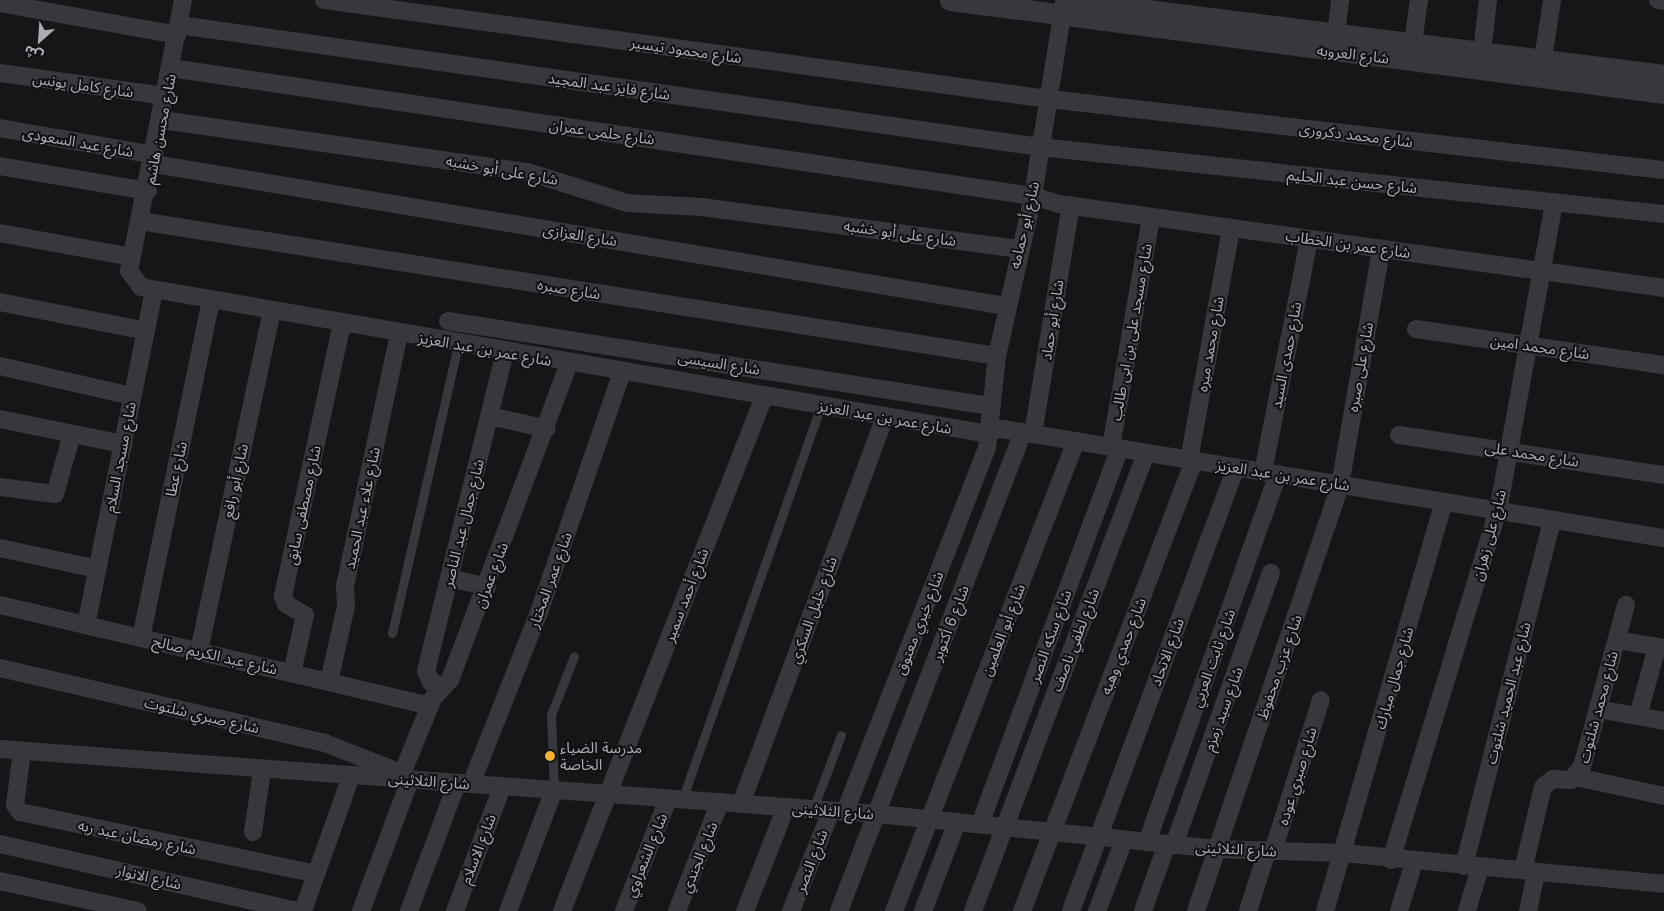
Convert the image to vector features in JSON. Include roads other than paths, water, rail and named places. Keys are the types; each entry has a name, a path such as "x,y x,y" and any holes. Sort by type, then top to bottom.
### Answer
{"street":[{"name":"شارع محسن هاشم","path":"132,256 155,160 183,0"},
{"name":"شارع محمود تيسير","path":"324,0 1049,99"},
{"name":"شارع العروبه","path":"950,0 1060,5 1336,34 1664,74"},
{"path":"1336,34 1340,0"},
{"path":"1413,43 1419,0"},
{"path":"1482,52 1488,0"},
{"path":"1543,59 1552,0"},
{"path":"1658,0 1664,1"},
{"name":"شارع فايز عبد المجيد","path":"0,3 178,30 1040,147"},
{"name":"شارع أبو حمامه","path":"987,434 1006,306 1018,249 1033,196 1049,99 1060,5"},
{"name":"شارع العروبه","path":"1060,5 1664,93"},
{"name":"شارع حلمى عمران","path":"171,68 1033,196"},
{"name":"شارع كامل يونس","path":"0,73 166,96"},
{"name":"شارع محمد دكرورى","path":"1049,99 1664,170"},
{"name":"شارع على أبو خشبه","path":"162,120 528,172 634,204 701,207 1018,249"},
{"name":"شارع عيد السعودى","path":"0,128 155,160"},
{"name":"شارع حسن عبد الحليم","path":"1040,147 1664,214"},
{"name":"شارع العزازى","path":"155,160 1006,306"},
{"path":"0,166 148,191"},
{"name":"شارع عمر بن الخطاب","path":"1033,196 1071,205 1664,288"},
{"name":"شارع على زهران","path":"1391,860 1498,511 1554,202"},
{"name":"شارع أبو حماد","path":"1028,433 1071,205"},
{"name":"شارع مسجد على بن ابى طالب","path":"1115,448 1151,216"},
{"name":"شارع صبره","path":"140,221 998,356"},
{"name":"شارع محمد ميره","path":"1192,460 1231,228"},
{"path":"0,233 132,256"},
{"name":"شارع حمدى السيد","path":"1270,473 1309,238"},
{"name":"شارع على صبره","path":"1340,485 1381,248"},
{"name":"شارع عمر بن عبد العزيز","path":"132,256 130,278 154,290 211,301 622,373 987,434 1002,429 1664,538"},
{"name":"شارع مسجد السلام","path":"86,625 154,290"},
{"name":"شارع عطا","path":"141,638 211,301"},
{"path":"0,302 146,331"},
{"name":"شارع أبو رافع","path":"199,652 272,311"},
{"name":"شارع السيسى","path":"448,321 990,406"},
{"name":"شارع مصطفى سابق","path":"292,674 305,615 286,604 283,596 342,324"},
{"name":"شارع محمد امين","path":"1416,330 1664,365"},
{"name":"شارع علاء عبد الحميد","path":"330,682 346,606 345,586 400,334"},
{"name":"شارع جمال عبد الناصر","path":"441,686 431,682 426,671 505,352"},
{"name":"شارع عمران","path":"404,777 429,706 441,686 450,680 547,429 569,363"},
{"path":"0,366 132,396"},
{"name":"شارع عمر المختار","path":"408,911 538,615 622,373"},
{"name":"شارع أحمد سمير","path":"562,911 764,397"},
{"path":"490,416 547,429"},
{"name":"شارع خليل السكري","path":"740,804 885,417"},
{"path":"0,419 123,444"},
{"name":"شارع 6 أكتوبر","path":"839,911 1028,433"},
{"path":"0,487 55,494 72,434"},
{"name":"شارع خيري معتوق","path":"838,811 984,456 987,434"},
{"name":"شارع محمد على","path":"1399,435 1664,474"},
{"name":"شارع أبو العلمين","path":"894,911 1076,441"},
{"name":"شارع سكه النصر","path":"980,824 1115,448"},
{"name":"شارع لطفي ناصف","path":"973,911 1146,453"},
{"name":"شارع حمدي وهبه","path":"1022,911 1192,460"},
{"name":"شارع الاتحاد","path":"1071,911 1236,468"},
{"name":"شارع ثابت العربي","path":"1147,842 1270,473"},
{"name":"شارع عزب محفوظ","path":"1196,911 1340,485"},
{"name":"شارع جمال مبارك","path":"1324,911 1343,853 1444,502"},
{"name":"شارع عبد الحميد شلتوت","path":"1468,911 1472,866 1552,520"},
{"path":"0,548 97,569"},
{"name":"شارع سيد زمزم","path":"1143,911 1170,845 1271,573"},
{"path":"449,578 487,587"},
{"name":"شارع عبد الكريم صالح","path":"0,605 429,706"},
{"name":"شارع محمد شلتوت","path":"1528,911 1530,871 1543,787 1553,779 1576,777 1598,709 1626,605"},
{"path":"1617,640 1660,647 1638,716"},
{"name":"شارع صبري شلتوت","path":"0,668 325,744 404,777"},
{"name":"شارع صبري عوده","path":"1248,911 1321,700"},
{"path":"1598,709 1664,721"},
{"name":"شارع الثلاثينى","path":"0,749 262,771 404,777 502,787 878,814 1217,850 1343,853 1391,860 1664,884"},
{"name":"شارع رمضان عبد ربه","path":"22,751 14,805 20,812 316,874"},
{"path":"253,832 262,771"},
{"path":"303,911 351,776"},
{"path":"361,911 404,777"},
{"path":"1576,777 1664,796"},
{"name":"شارع الاسلام","path":"455,911 502,787"},
{"path":"508,911 554,790"},
{"name":"شارع الشعراوي","path":"624,911 675,799"},
{"name":"شارع الجندي","path":"677,911 720,802"},
{"path":"745,911 786,807"},
{"name":"شارع النصر","path":"791,911 838,811"},
{"path":"923,911 957,822"},
{"path":"1097,911 1124,840"},
{"name":"شارع الانوار","path":"0,844 298,911"},
{"path":"1399,911 1414,862"},
{"path":"0,881 138,911"}],"lane":[{"path":"392,633 458,344"},
{"path":"675,799 822,406"},
{"path":"554,790 551,715 574,656"},
{"path":"812,809 841,734"}],"place":[{"name":"مدرسة الضياء الخاصة","path":"550,756"}]}
